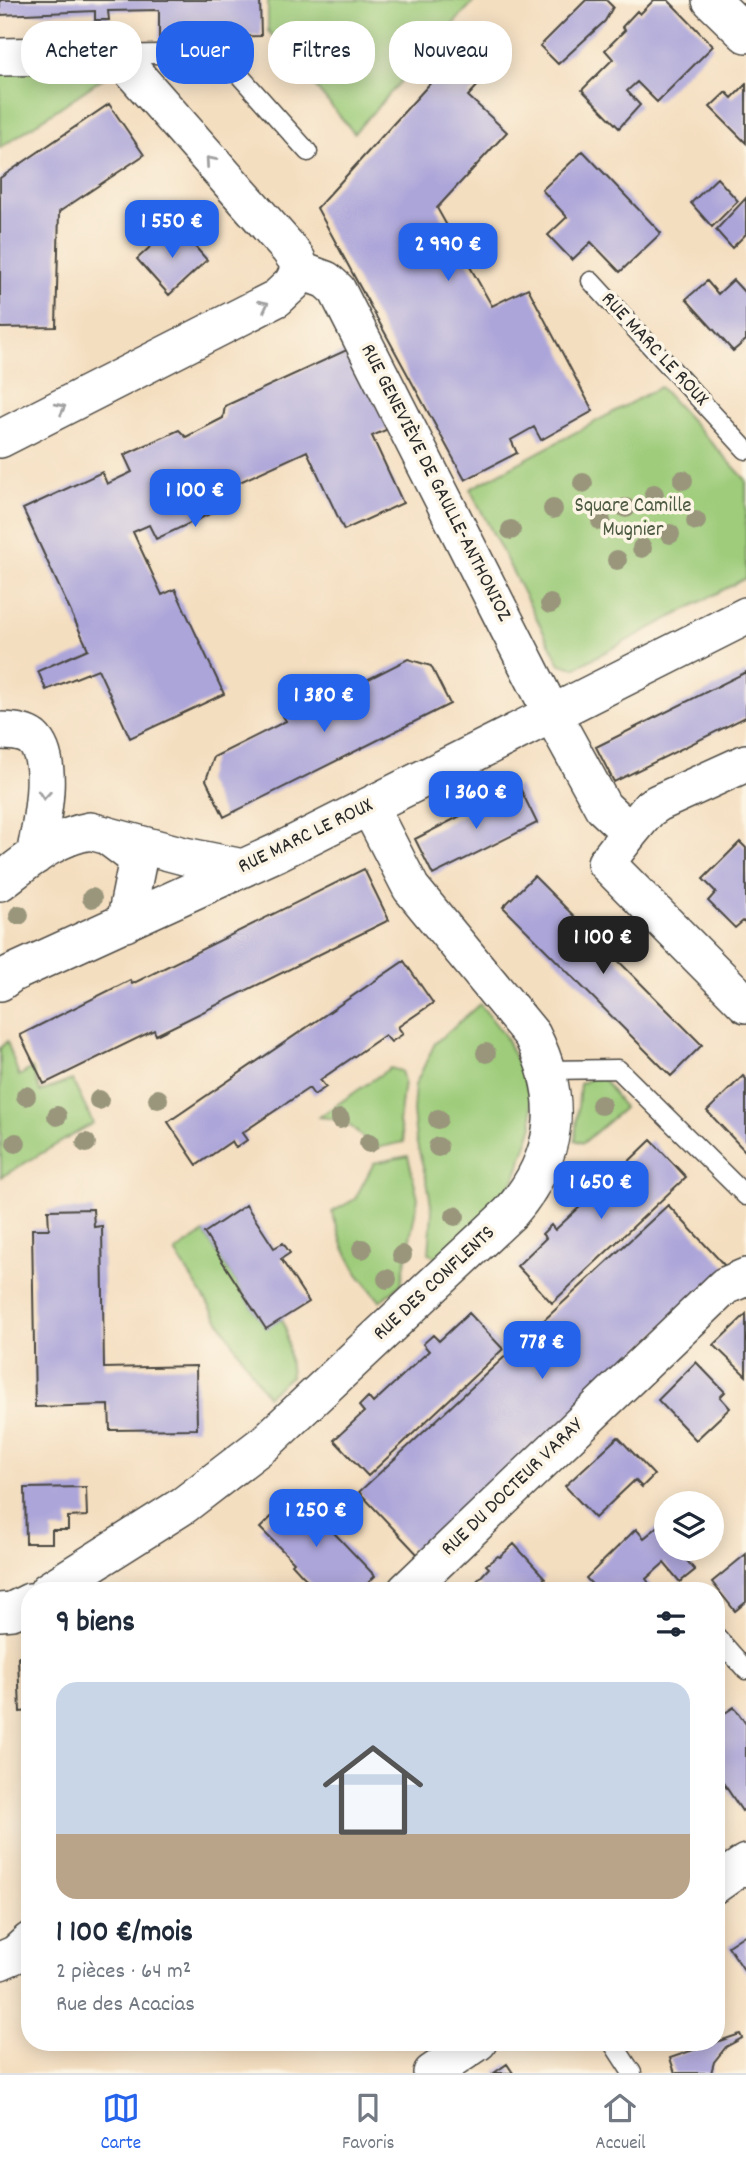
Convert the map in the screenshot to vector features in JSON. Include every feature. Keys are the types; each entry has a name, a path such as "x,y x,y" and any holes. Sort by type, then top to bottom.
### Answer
{"street":[{"path":"711,0 746,34"},
{"path":"0,57 21,57"},
{"path":"0,439 277,298 293,283 299,270 297,260 289,249 142,82"},
{"name":"RUE GENEVIÈVE DE GAULLE-ANTHONIOZ","path":"299,270 326,280 337,290 552,714 603,807 630,832"},
{"name":"RUE MARC LE ROUX","path":"2,978 243,868 746,616"},
{"path":"0,701 15,734 40,749 45,789 35,856"},
{"path":"746,764 649,808 606,863 746,1004"},
{"name":"RUE DES CONFLENTS","path":"62,1582 184,1505 266,1442 510,1213 537,1176 549,1144 554,1108 547,1070 533,1035 411,888 369,806"},
{"path":"0,882 50,845 77,833 90,831 102,832 184,856 243,868"},
{"path":"102,832 138,859 192,892"},
{"path":"125,923 138,859"},
{"name":"RUE DU DOCTEUR VARAY","path":"415,1582 725,1286 746,1277"},
{"path":"0,1612 21,1606"},
{"path":"725,1878 746,1864"},
{"path":"0,1961 21,1949"},
{"path":"432,2073 465,2051"}],"lane":[{"path":"142,55 191,54 217,59 231,66 308,152"},
{"name":"RUE MARC LE ROUX","path":"590,281 746,450"},
{"path":"547,1070 618,1069 746,1196"},
{"path":"725,1646 746,1670"},
{"path":"617,2051 632,2073"}],"green space":[{"path":"268,0 475,0 456,21 389,21 389,84 399,84 354,133 313,84 375,84 375,21 268,21"},
{"path":"0,66 21,66 21,84 94,84 0,148"},
{"name":"Square Camille Mugnier","path":"660,387 746,480 746,578 575,668 560,664 470,489"},
{"path":"480,1004 505,1036 524,1077 531,1102 533,1126 514,1181 481,1222 437,1258 429,1254 432,1211 416,1140 413,1111 415,1085 435,1043"},
{"path":"7,1041 19,1076 32,1068 40,1092 72,1080 93,1123 1,1177 0,1048"},
{"path":"390,1068 401,1071 404,1081 399,1123 404,1142 372,1149 361,1135 344,1122 319,1117"},
{"path":"600,1074 624,1108 583,1143 575,1140 580,1084"},
{"path":"408,1156 418,1198 401,1284 380,1301 358,1274 344,1248 332,1212 355,1199 374,1163"},
{"path":"204,1233 266,1328 282,1319 286,1329 291,1376 267,1396 175,1252"}],"building":[{"path":"0,0 260,0 261,36 254,36 254,21 159,21 159,10 108,11 109,20 95,20 95,11 0,15"},
{"path":"586,0 606,0 613,7 605,21 558,64 540,46"},
{"path":"654,0 668,0 713,46 657,102 637,82 627,91 640,105 619,128 582,90 613,59 605,50 625,30 622,27 637,11 640,14"},
{"path":"430,84 479,84 468,96 507,132 437,208 492,306 528,288 593,411 541,440 534,427 511,440 517,453 465,480 317,208"},
{"path":"746,84 746,143 710,107 726,92 732,98"},
{"path":"109,104 144,155 59,212 56,327 0,328 0,178"},
{"path":"583,151 661,233 620,272 591,242 572,260 548,235 567,217 542,190"},
{"path":"717,178 738,201 712,227 691,203"},
{"path":"746,198 746,234 732,248 716,230"},
{"path":"175,224 207,260 169,295 137,259"},
{"path":"733,280 746,294 746,340 733,351 686,299 707,281 718,294"},
{"path":"351,348 388,429 372,436 403,503 344,530 307,451 207,497 214,512 156,539 149,525 133,532 162,595 175,589 224,694 130,738 98,669 46,690 38,671 88,649 23,509 102,472 107,484 132,472 124,455 179,430 186,437 223,418 225,406"},
{"path":"408,659 431,666 450,704 224,817 206,780 214,757 286,721 283,716 335,690 337,695"},
{"path":"746,672 746,717 614,782 596,747"},
{"path":"519,786 537,823 433,875 415,839"},
{"path":"740,842 746,848 746,924 743,921 735,928 708,901 716,892 703,879"},
{"path":"364,869 389,920 156,1035 154,1030 44,1084 20,1035 130,980 132,984"},
{"path":"534,876 702,1045 671,1076 503,907"},
{"path":"404,961 433,1003 398,1027 403,1034 391,1042 385,1035 320,1080 326,1087 314,1095 309,1088 242,1133 247,1140 236,1148 232,1141 197,1165 168,1122"},
{"path":"743,1076 746,1079 746,1152 707,1111"},
{"path":"651,1140 686,1177 552,1303 517,1266 546,1238 542,1234 551,1225 555,1230 612,1177 607,1173 617,1164 621,1169"},
{"path":"246,1205 274,1248 283,1243 290,1253 281,1259 309,1302 266,1329 204,1233"},
{"path":"668,1205 726,1267 420,1557 359,1492"},
{"path":"93,1209 94,1227 102,1226 104,1368 196,1366 197,1429 110,1430 109,1405 35,1407 32,1229 49,1229 48,1210"},
{"path":"469,1313 503,1349 368,1476 334,1440 364,1412 359,1406 368,1397 373,1403 429,1351 423,1344 433,1335 439,1341"},
{"path":"746,1314 746,1376 714,1345"},
{"path":"696,1362 725,1392 720,1397 730,1408 696,1440 658,1400"},
{"path":"618,1437 654,1475 642,1487 635,1480 595,1518 565,1486"},
{"path":"86,1487 87,1516 68,1517 68,1530 52,1530 52,1543 26,1543 25,1488"},
{"path":"296,1493 375,1576 369,1582 310,1582 260,1528"},
{"path":"636,1529 644,1538 654,1530 654,1561 687,1561 695,1570 680,1582 664,1563 646,1579 648,1582 590,1582 586,1578"},
{"path":"514,1544 545,1578 541,1582 476,1582 489,1568 486,1565"},
{"path":"746,1554 746,1602 735,1611 725,1598 725,1582 712,1582"},
{"path":"18,1657 21,1657 20,1712"},
{"path":"734,1707 746,1724 746,1808 742,1811 725,1786 725,1713"},
{"path":"746,1934 746,1973 728,1946"},
{"path":"740,2034 742,2038 725,2048 725,2039"},
{"path":"690,2051 723,2051 714,2062 711,2073 675,2073 670,2058"},
{"path":"507,2064 513,2073 494,2073"}]}
